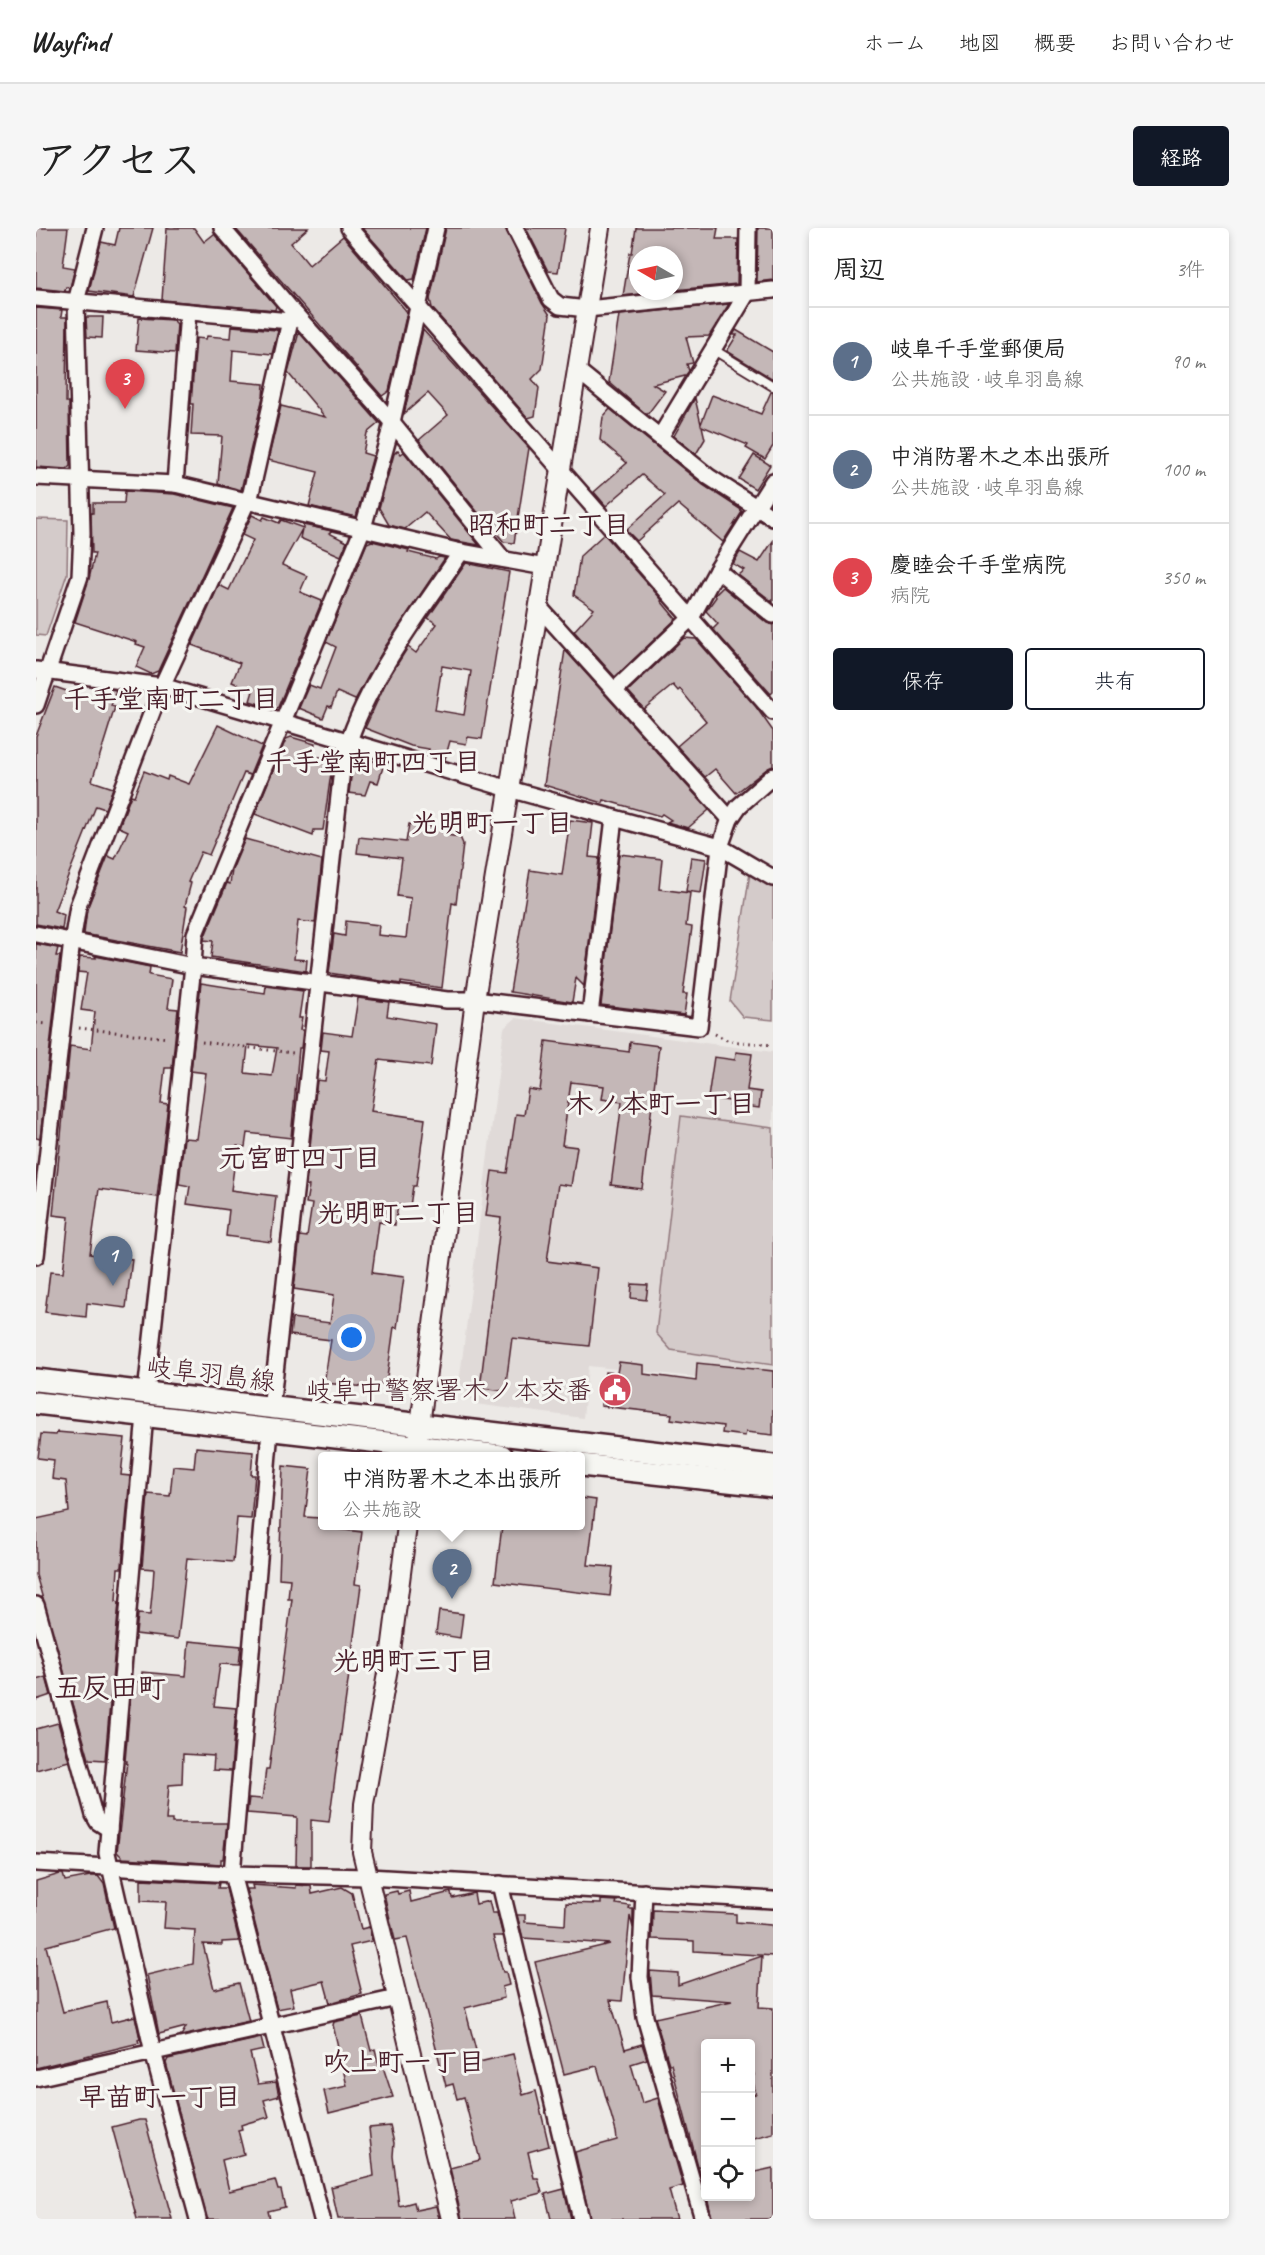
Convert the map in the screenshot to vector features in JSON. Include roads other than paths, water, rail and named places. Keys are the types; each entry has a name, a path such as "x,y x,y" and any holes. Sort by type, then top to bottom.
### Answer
{"main road":[{"name":"岐阜羽島線","path":"36,1380 773,1466"},
{"name":"岐阜羽島線","path":"36,1403 270,1430 417,1452"},
{"path":"585,1465 773,1486"}],"street":[{"path":"36,705 42,670 80,576 82,533 76,302 95,228"},
{"path":"222,228 293,318 392,422 503,559"},
{"path":"349,228 773,712"},
{"path":"146,1393 195,934 363,528 392,422 436,228"},
{"path":"515,228 551,299 560,306 587,309 773,290"},
{"path":"417,1452 475,1000 600,228"},
{"path":"660,437 747,293 748,228"},
{"path":"36,298 188,312 293,318"},
{"path":"175,484 188,312"},
{"path":"36,1256 41,1168 78,906 162,686 247,502 293,318"},
{"path":"577,370 709,477 773,518"},
{"path":"36,477 175,484 461,552 545,567"},
{"path":"615,690 692,618 717,570 773,481"},
{"path":"271,1409 343,760 361,710 374,685 461,552"},
{"path":"717,570 773,615"},
{"path":"538,606 730,819"},
{"path":"42,670 162,686 510,789 720,847 773,878"},
{"path":"36,934 193,966 447,1000 475,1000 699,1027 720,847 730,819 739,807 773,776"},
{"path":"590,1014 614,818"},
{"path":"145,1415 107,1853 153,2052 198,2219"},
{"path":"270,1430 232,1874 322,2219"},
{"path":"406,1530 391,1651 364,1804 362,1852 451,2219"},
{"path":"36,1605 94,1815 98,1822 109,1829"},
{"path":"36,1863 232,1874 368,1877 773,1900"},
{"path":"500,1884 581,2219"},
{"path":"644,1892 640,1977 645,2018 703,2219"},
{"path":"36,2078 397,1998"}],"lane":[{"path":"714,350 773,386"}],"place":[{"name":"慶睦会千手堂病院","path":"125,409"},
{"name":"岐阜千手堂郵便局","path":"113,1286"},
{"name":"岐阜中警察署木ノ本交番","path":"615,1390"},
{"name":"中消防署木之本出張所","path":"452,1599"}],"district":[{"name":"昭和町二丁目","path":"549,525"},
{"name":"千手堂南町二丁目","path":"171,699"},
{"name":"千手堂南町四丁目","path":"373,762"},
{"name":"光明町一丁目","path":"492,823"},
{"name":"木ノ本町一丁目","path":"661,1104"},
{"name":"元宮町四丁目","path":"300,1158"},
{"name":"光明町二丁目","path":"398,1213"},
{"name":"光明町三丁目","path":"414,1661"},
{"name":"五反田町","path":"110,1687"},
{"name":"吹上町一丁目","path":"404,2062"},
{"name":"早苗町一丁目","path":"160,2097"}]}
